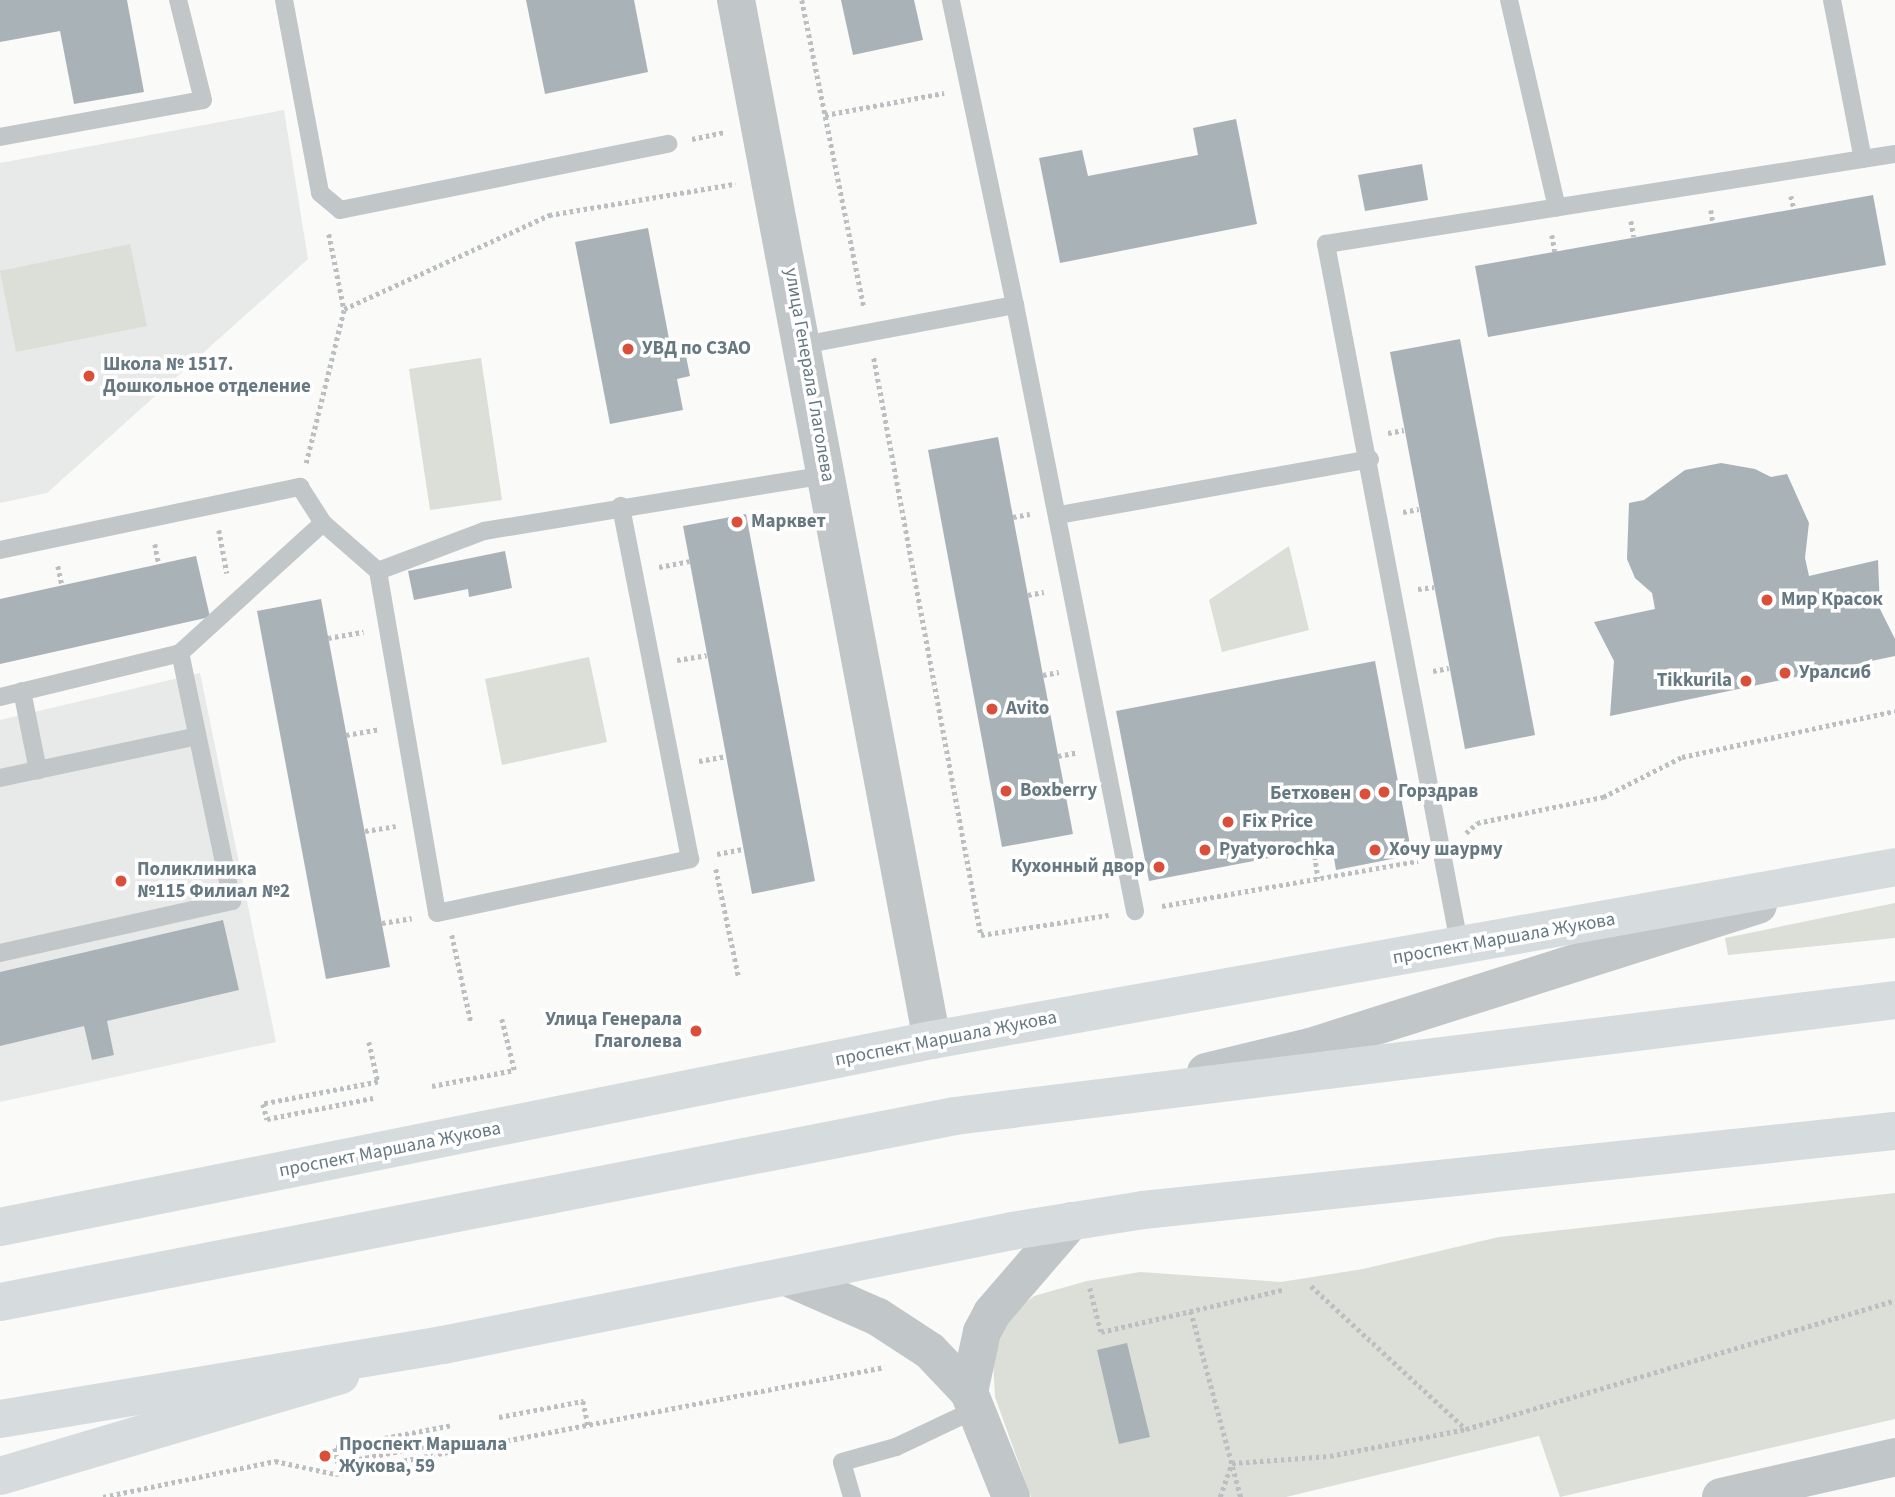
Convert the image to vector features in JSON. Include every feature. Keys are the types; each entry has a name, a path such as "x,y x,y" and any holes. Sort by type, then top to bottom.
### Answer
{"main road":[{"name":"проспект Маршала Жукова","path":"0,1227 932,1040 1460,948 1878,871"},
{"path":"0,1302 955,1116 1125,1092 1895,1000"},
{"path":"0,1419 443,1345 1071,1221 1143,1210 1895,1131"},
{"path":"0,1476 443,1345"}],"street":[{"name":"улица Генерала Глаголева","path":"736,0 932,1040"},
{"path":"1125,1092 1310,1046 1878,871"},
{"path":"1011,1497 973,1401 972,1369 992,1313 1071,1221"},
{"path":"787,1277 915,1338 973,1401"},
{"path":"1721,1497 1895,1457"}],"lane":[{"path":"0,136 203,100 178,0"},
{"path":"284,0 318,182 329,204 356,209 668,144"},
{"path":"951,0 1059,515 1135,911"},
{"path":"1508,0 1557,208"},
{"path":"1832,0 1863,159"},
{"path":"1460,948 1440,857 1370,459 1326,244 1895,154"},
{"path":"803,345 1015,305"},
{"path":"1059,515 1370,459"},
{"path":"378,571 484,531 621,506 827,475"},
{"path":"0,550 300,487 323,523 378,571 437,913 690,859 621,506"},
{"path":"0,697 180,653 323,523"},
{"path":"0,953 232,901 180,653"},
{"path":"22,691 38,770"},
{"path":"0,778 197,736"},
{"path":"852,1497 842,1462 896,1447 973,1401"}],"path":[{"path":"802,0 869,332 981,935"},
{"path":"825,115 969,88"},
{"path":"668,144 731,131"},
{"path":"344,309 548,215 742,183"},
{"path":"300,487 344,309 329,238 329,204"},
{"path":"214,505 233,605"},
{"path":"1314,849 1318,879"},
{"path":"713,855 739,978"},
{"path":"446,911 471,1022"},
{"path":"432,1086 514,1070 501,1017"},
{"path":"369,1042 378,1082 263,1104 267,1119 373,1098"},
{"path":"1311,1286 1466,1429"},
{"path":"1090,1289 1101,1332 1282,1290"},
{"path":"1232,1463 1329,1456 1466,1429 1895,1300"},
{"path":"1191,1311 1241,1497"},
{"path":"103,1497 275,1461 335,1474 898,1364"},
{"path":"499,1417 583,1401 588,1425"},
{"path":"450,1426 335,1448 338,1463 452,1441 454,1450"},
{"path":"1220,1497 1232,1463"}],"shaded area":[{"name":"Школа № 1517. Дошкольное отделение","path":"284,110 308,259 47,493 0,503 0,163"},
{"path":"130,244 147,326 16,352 0,271"},
{"path":"481,358 502,500 430,510 409,369"},
{"path":"1289,546 1309,630 1222,652 1209,600"},
{"path":"589,657 607,742 502,765 485,679"},
{"name":"Поликлиника №115 Филиал №2","path":"200,673 276,1042 0,1102 0,720"},
{"path":"1895,903 1895,938 1728,955 1725,938"},
{"path":"1895,1193 1895,1419 1560,1497 1539,1436 1286,1497 1031,1497 995,1397 993,1361 1007,1318 1034,1296 1087,1281 1140,1272 1281,1282 1363,1269 1499,1237"}],"building":[{"path":"0,0 127,0 144,92 74,104 60,31 0,42"},
{"path":"526,0 634,0 648,72 545,94"},
{"path":"841,0 914,0 923,40 853,55"},
{"path":"1236,119 1257,224 1060,263 1039,158 1082,150 1088,176 1198,155 1193,128"},
{"path":"1422,164 1428,200 1365,211 1358,175"},
{"path":"1873,195 1886,265 1488,337 1475,266"},
{"path":"648,228 670,344 683,341 690,376 677,379 683,410 610,424 575,242"},
{"path":"1460,339 1535,735 1465,749 1390,352"},
{"path":"998,437 1073,834 1002,847 928,450"},
{"path":"1721,463 1755,469 1771,477 1787,474 1809,523 1805,558 1809,576 1878,560 1880,609 1895,639 1895,656 1610,716 1614,661 1594,622 1655,609 1652,593 1635,578 1627,559 1629,503 1644,500 1685,470"},
{"path":"746,514 815,881 752,894 683,526"},
{"path":"505,551 512,588 469,597 468,589 414,600 408,571"},
{"path":"196,556 210,617 0,664 0,599"},
{"path":"321,599 390,967 326,979 257,611"},
{"path":"1375,661 1412,855 1336,870 1332,846 1149,881 1116,711"},
{"path":"223,920 239,990 107,1021 114,1055 92,1060 84,1026 0,1046 0,972"},
{"path":"1127,1343 1150,1437 1119,1444 1097,1350"}],"place":[{"name":"УВД по СЗАО","path":"628,349"},
{"name":"Школа № 1517. Дошкольное отделение","path":"89,376"},
{"name":"Марквет","path":"737,522"},
{"name":"Мир Красок","path":"1767,600"},
{"name":"Уралсиб","path":"1785,673"},
{"name":"Tikkurila","path":"1746,681"},
{"name":"Avito","path":"992,709"},
{"name":"Boxberry","path":"1006,791"},
{"name":"Горздрав","path":"1384,792"},
{"name":"Бетховен","path":"1365,794"},
{"name":"Fix Price","path":"1228,822"},
{"name":"Pyatyorochka","path":"1205,850"},
{"name":"Хочу шаурму","path":"1375,850"},
{"name":"Кухонный двор","path":"1159,867"},
{"name":"Поликлиника №115 Филиал №2","path":"121,881"},
{"name":"Улица Генерала Глаголева","path":"696,1031"},
{"name":"Проспект Маршала Жукова, 59","path":"325,1456"}]}
